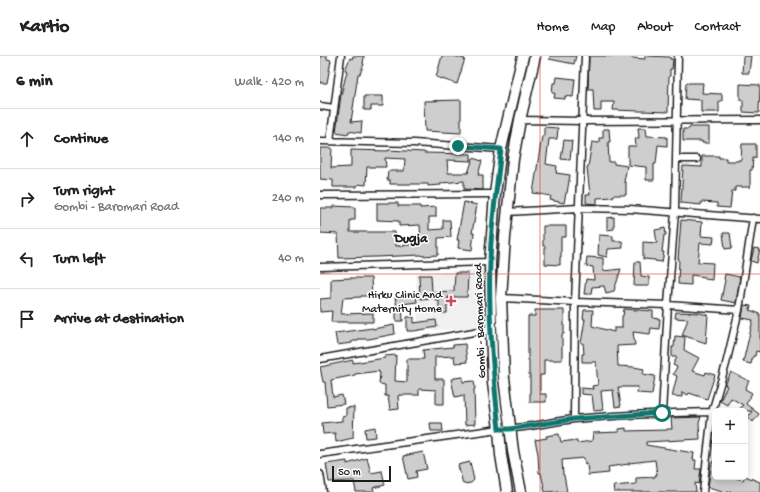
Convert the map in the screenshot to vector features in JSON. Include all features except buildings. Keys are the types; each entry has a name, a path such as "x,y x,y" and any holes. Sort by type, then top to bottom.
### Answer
{"main road":[{"name":"Gombi - Baromari Road","path":"507,492 500,455 499,429 493,383 490,262 495,194 501,149 524,56"},
{"name":"Gombi - Baromari Road","path":"521,492 513,451 504,378 501,298 507,212 513,160 520,120 535,56"}],"street":[{"path":"330,141 341,56"},
{"path":"574,419 575,302 585,56"},
{"path":"662,413 675,212 678,56"},
{"path":"320,106 334,108"},
{"path":"520,120 760,120"},
{"path":"320,141 414,143 501,149"},
{"path":"676,159 697,159"},
{"path":"320,195 495,194"},
{"path":"507,212 579,208 630,209 760,219 760,215"},
{"path":"713,408 739,310 753,218"},
{"path":"320,267 490,262"},
{"path":"501,298 668,305 739,310"},
{"path":"320,359 491,329"},
{"path":"320,454 574,419 662,413 712,412 703,492"},
{"path":"320,474 323,492"}],"shaded area":[{"name":"Hirku Clinic And Maternity Home","path":"484,269 484,327 418,331 416,274"}],"place":[{"name":"Hirku Clinic And Maternity Home","path":"451,301"}],"district":[{"name":"Dugja","path":"411,237"}],"route":[{"path":"458,146 501,149 495,194 490,262 493,383 499,429 510,429 574,419 662,413"}]}
